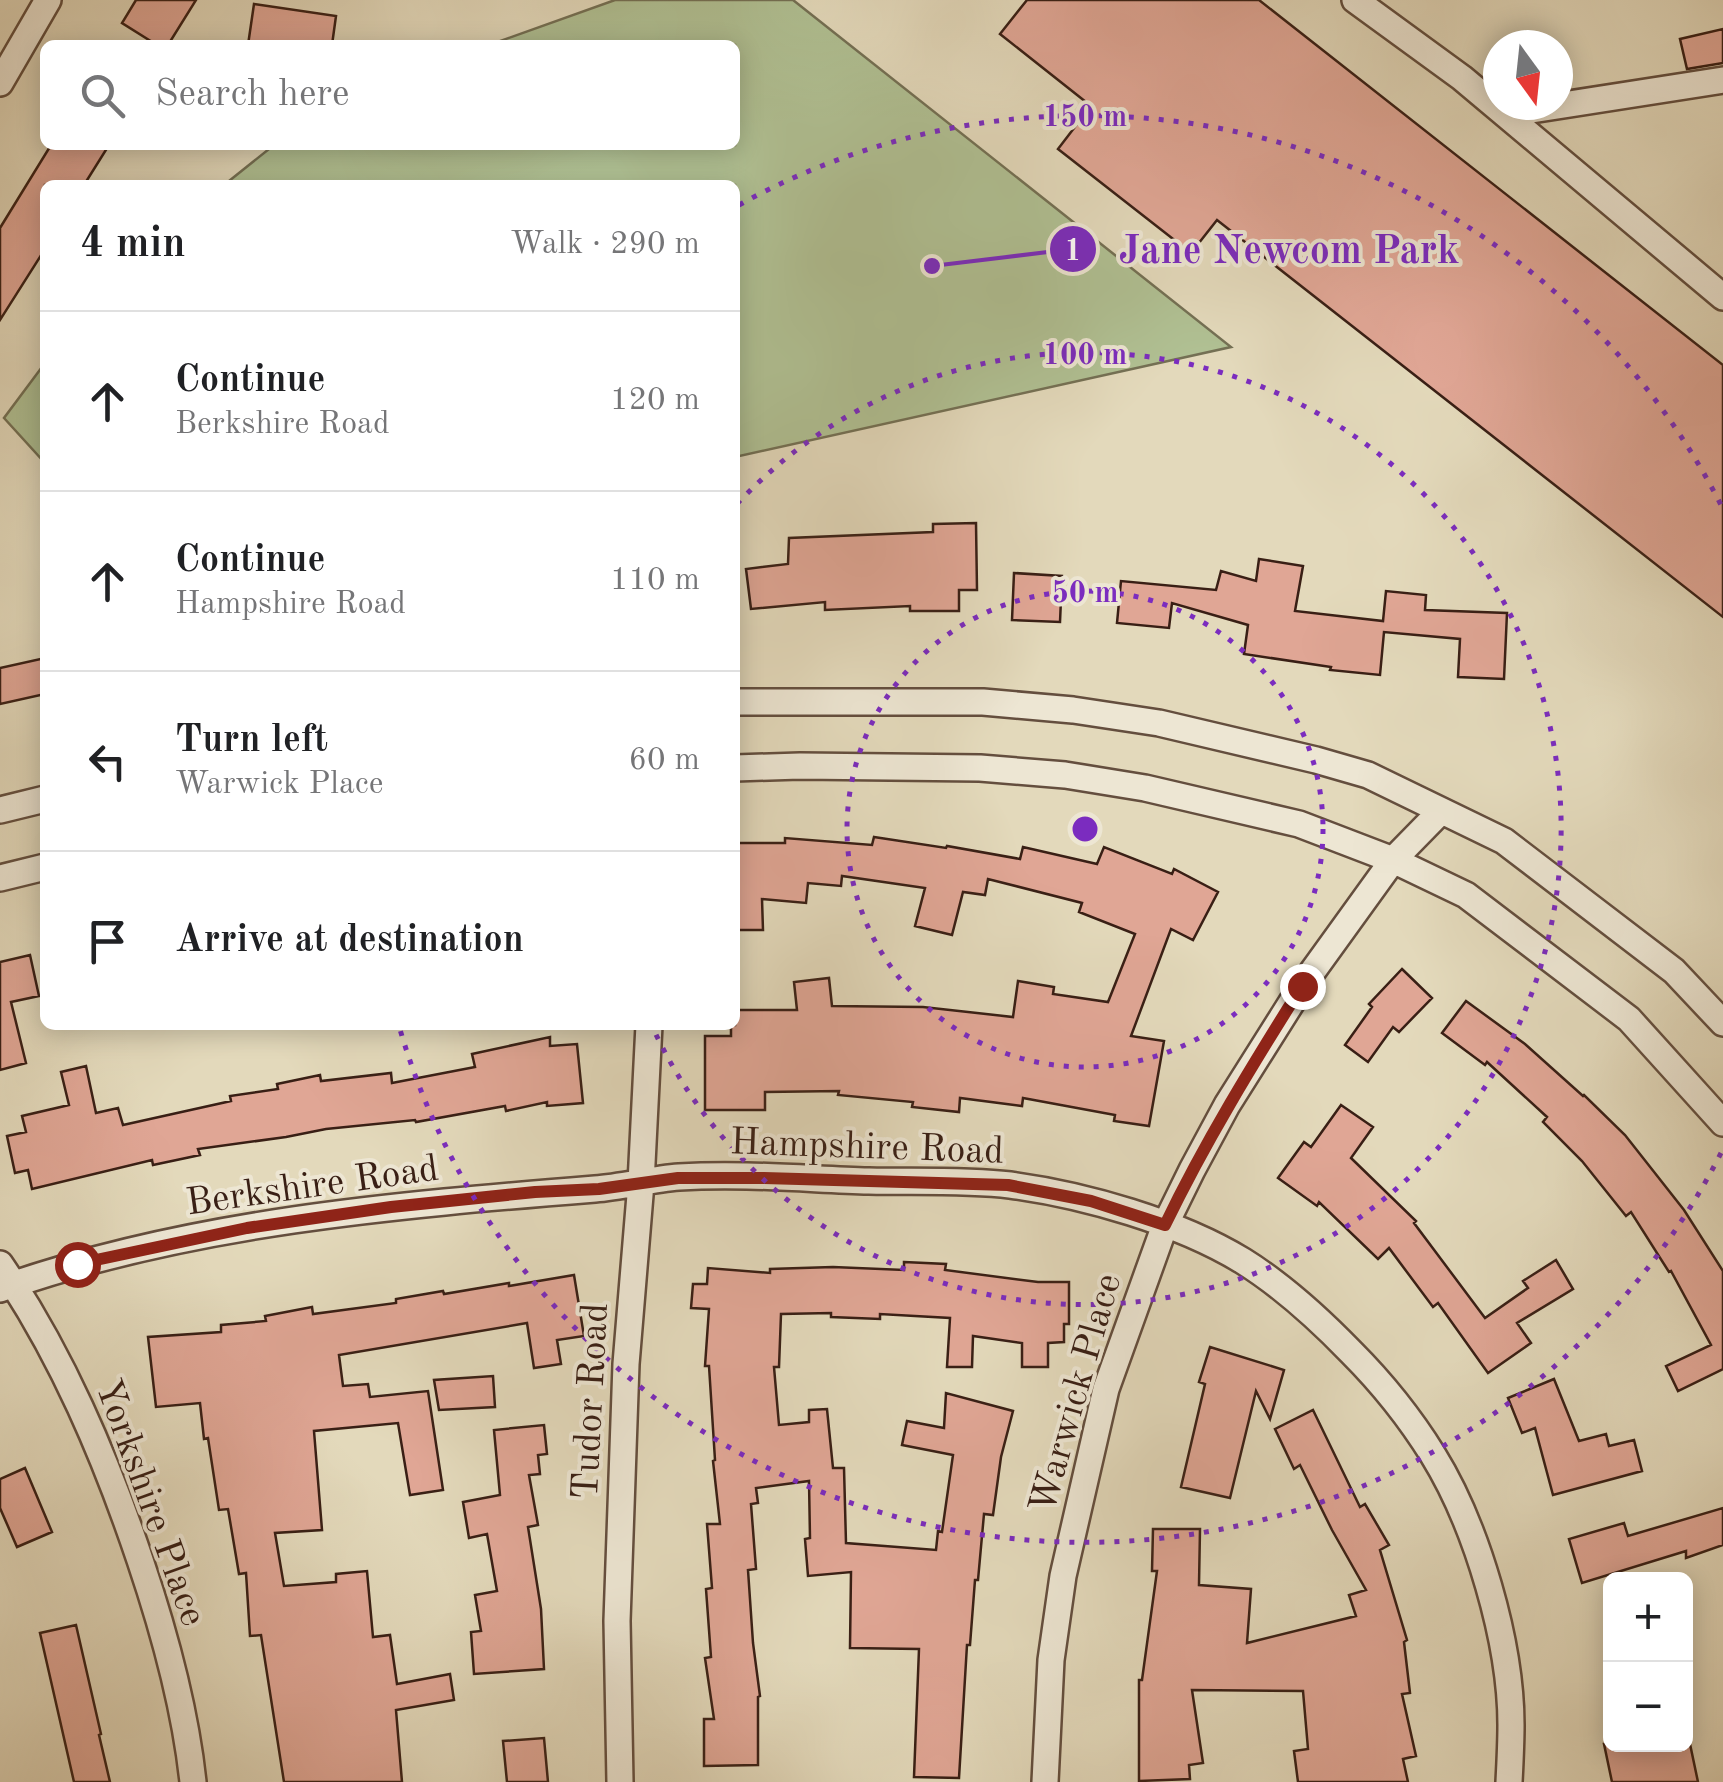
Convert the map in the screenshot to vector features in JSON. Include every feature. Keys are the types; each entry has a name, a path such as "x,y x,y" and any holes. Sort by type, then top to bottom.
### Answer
{"street":[{"path":"0,84 48,0"},
{"path":"1355,0 1483,96"},
{"path":"1573,103 1723,80"},
{"path":"1512,120 1723,296"},
{"path":"740,702 983,702 1107,715 1158,723 1368,775 1504,841 1674,971 1723,1023"},
{"path":"740,768 980,768 1065,775 1146,788 1299,824 1392,860 1466,895 1629,1018 1723,1123"},
{"path":"0,810 40,800"},
{"name":"Warwick Place","path":"1044,1782 1051,1660 1063,1576 1106,1389 1165,1225 1236,1090 1302,986 1392,860 1440,812"},
{"path":"0,878 40,868"},
{"name":"Tudor Road","path":"620,1782 617,1621 626,1364 649,1030"},
{"name":"Hampshire Road","path":"641,1183 678,1178 764,1178 1008,1185 1091,1201 1198,1237 1288,1292 1361,1362 1403,1411 1436,1458 1458,1504 1495,1608 1505,1663 1512,1721 1508,1782"},
{"name":"Berkshire Road","path":"5,1279 247,1228 391,1207 641,1183"},
{"name":"Yorkshire Place","path":"5,1279 91,1426 122,1505 174,1674 193,1782"}],"green space":[{"path":"615,0 793,0 1231,347 740,456 740,180 230,180 268,150 740,150 740,40 503,40"},
{"path":"40,370 40,458 4,418"}],"building":[{"path":"136,0 196,0 171,40 149,40 122,23"},
{"path":"1027,0 1259,0 1723,365 1723,617 1217,220 1191,253 1058,149 1091,106 1000,34"},
{"path":"254,4 336,16 333,40 249,40"},
{"path":"1723,29 1723,63 1687,69 1680,39"},
{"path":"48,150 106,150 87,180 40,180 40,257 0,320 0,228"},
{"path":"976,523 977,590 959,590 959,611 910,611 910,606 825,610 825,602 751,609 746,569 788,564 789,538 933,532 933,524"},
{"path":"1259,559 1303,566 1295,611 1383,621 1386,591 1426,595 1425,610 1507,613 1504,679 1458,677 1460,639 1384,632 1380,675 1244,654 1248,625 1172,603 1169,628 1117,623 1121,581 1216,590 1221,571 1256,581"},
{"path":"1014,573 1062,576 1060,622 1012,620"},
{"path":"40,659 40,695 0,704 0,668"},
{"path":"874,837 1020,859 1023,847 1097,864 1104,847 1172,874 1174,869 1218,892 1193,940 1171,929 1131,1036 1164,1041 1149,1126 1114,1121 1115,1115 1023,1098 1022,1106 960,1098 959,1112 912,1107 913,1102 838,1095 839,1091 765,1092 765,1110 705,1110 705,1036 731,1036 731,1030 740,1030 740,1010 797,1010 794,982 829,978 832,1006 923,1007 1013,1017 1018,981 1054,987 1053,994 1108,1002 1135,934 1079,912 1082,903 988,879 985,895 963,892 952,935 915,926 925,888 842,876 841,886 808,883 806,903 762,899 763,930 740,930 740,843 785,843 785,838 872,845"},
{"path":"30,955 39,996 11,1002 26,1063 0,1070 0,962"},
{"path":"1402,969 1432,998 1399,1032 1393,1027 1368,1062 1345,1045 1372,1007 1369,1004"},
{"path":"1466,1001 1525,1044 1584,1095 1625,1135 1684,1210 1723,1271 1723,1369 1678,1391 1666,1366 1711,1345 1671,1271 1631,1212 1626,1216 1582,1161 1543,1122 1547,1117 1487,1062 1485,1065 1442,1033"},
{"path":"550,1037 550,1046 577,1044 583,1103 547,1106 547,1102 506,1111 505,1106 416,1122 326,1129 198,1149 200,1155 153,1165 152,1160 32,1189 28,1170 15,1173 7,1136 26,1132 22,1116 69,1105 61,1072 86,1066 96,1113 118,1108 123,1125 231,1101 230,1096 278,1089 277,1084 320,1075 321,1081 391,1073 392,1083 475,1067 472,1054"},
{"path":"1341,1105 1373,1127 1351,1158 1416,1221 1485,1318 1528,1288 1523,1281 1556,1260 1573,1289 1517,1323 1531,1343 1488,1373 1438,1303 1433,1307 1389,1248 1378,1259 1319,1202 1317,1206 1278,1178 1304,1142 1311,1147"},
{"path":"904,1262 946,1264 945,1270 1038,1282 1069,1282 1069,1324 1064,1324 1064,1342 1048,1343 1048,1367 1022,1367 1022,1343 973,1336 972,1367 947,1367 950,1318 781,1314 779,1367 774,1367 779,1425 809,1422 809,1410 827,1409 833,1468 844,1468 846,1543 936,1550 953,1455 902,1445 907,1421 944,1428 946,1393 1013,1411 1001,1457 993,1515 984,1514 967,1645 959,1778 914,1777 919,1649 850,1648 851,1572 808,1576 805,1539 810,1538 809,1481 756,1488 758,1503 751,1504 756,1569 748,1570 760,1696 758,1765 704,1766 704,1719 714,1719 705,1658 711,1657 706,1589 712,1588 707,1524 720,1524 709,1366 705,1366 709,1309 691,1308 693,1284 707,1284 708,1268 770,1273 770,1269 833,1267 904,1270"},
{"path":"574,1275 584,1336 557,1340 561,1364 534,1368 527,1323 339,1355 343,1386 368,1384 370,1397 428,1391 443,1490 410,1495 398,1423 314,1431 322,1530 275,1533 284,1586 336,1582 336,1574 367,1571 373,1637 390,1635 397,1684 450,1674 454,1700 396,1710 402,1782 284,1782 261,1635 250,1636 246,1573 239,1574 228,1509 219,1510 200,1403 156,1407 148,1337 221,1332 221,1325 266,1321 265,1316 312,1307 313,1314 396,1303 396,1299 443,1291 444,1294"},
{"path":"1210,1347 1284,1370 1270,1419 1256,1391 1230,1498 1181,1487 1205,1384 1199,1382"},
{"path":"493,1376 495,1407 439,1410 434,1380"},
{"path":"1554,1379 1579,1441 1606,1434 1609,1446 1634,1440 1642,1471 1553,1495 1535,1428 1522,1433 1508,1398"},
{"path":"1313,1410 1360,1507 1365,1504 1389,1545 1380,1550 1407,1640 1404,1642 1410,1693 1402,1694 1416,1756 1403,1759 1408,1782 1298,1782 1294,1751 1308,1749 1303,1691 1192,1690 1203,1763 1189,1765 1190,1779 1139,1781 1139,1680 1157,1571 1152,1571 1153,1529 1200,1529 1199,1585 1251,1589 1247,1643 1356,1616 1349,1595 1366,1590 1300,1465 1294,1469 1275,1429"},
{"path":"544,1425 547,1454 538,1455 540,1474 529,1475 538,1525 528,1527 541,1609 544,1669 474,1674 471,1632 481,1631 475,1595 497,1591 487,1534 469,1538 463,1502 500,1495 494,1430"},
{"path":"25,1468 52,1532 17,1547 0,1508 0,1479"},
{"path":"1723,1508 1723,1545 1686,1558 1686,1551 1618,1572 1603,1572 1603,1577 1582,1583 1569,1539 1624,1523 1628,1536"},
{"path":"76,1625 110,1782 74,1782 40,1633"},
{"path":"544,1738 548,1782 507,1782 503,1741"},
{"path":"1606,1752 1692,1752 1698,1782 1612,1782"}],"place":[{"name":"Jane Newcom Park","path":"932,266"}],"route":[{"path":"77,1264 247,1228 391,1207 599,1189 678,1178 1008,1185 1091,1201 1165,1225 1227,1106 1302,986"}]}
